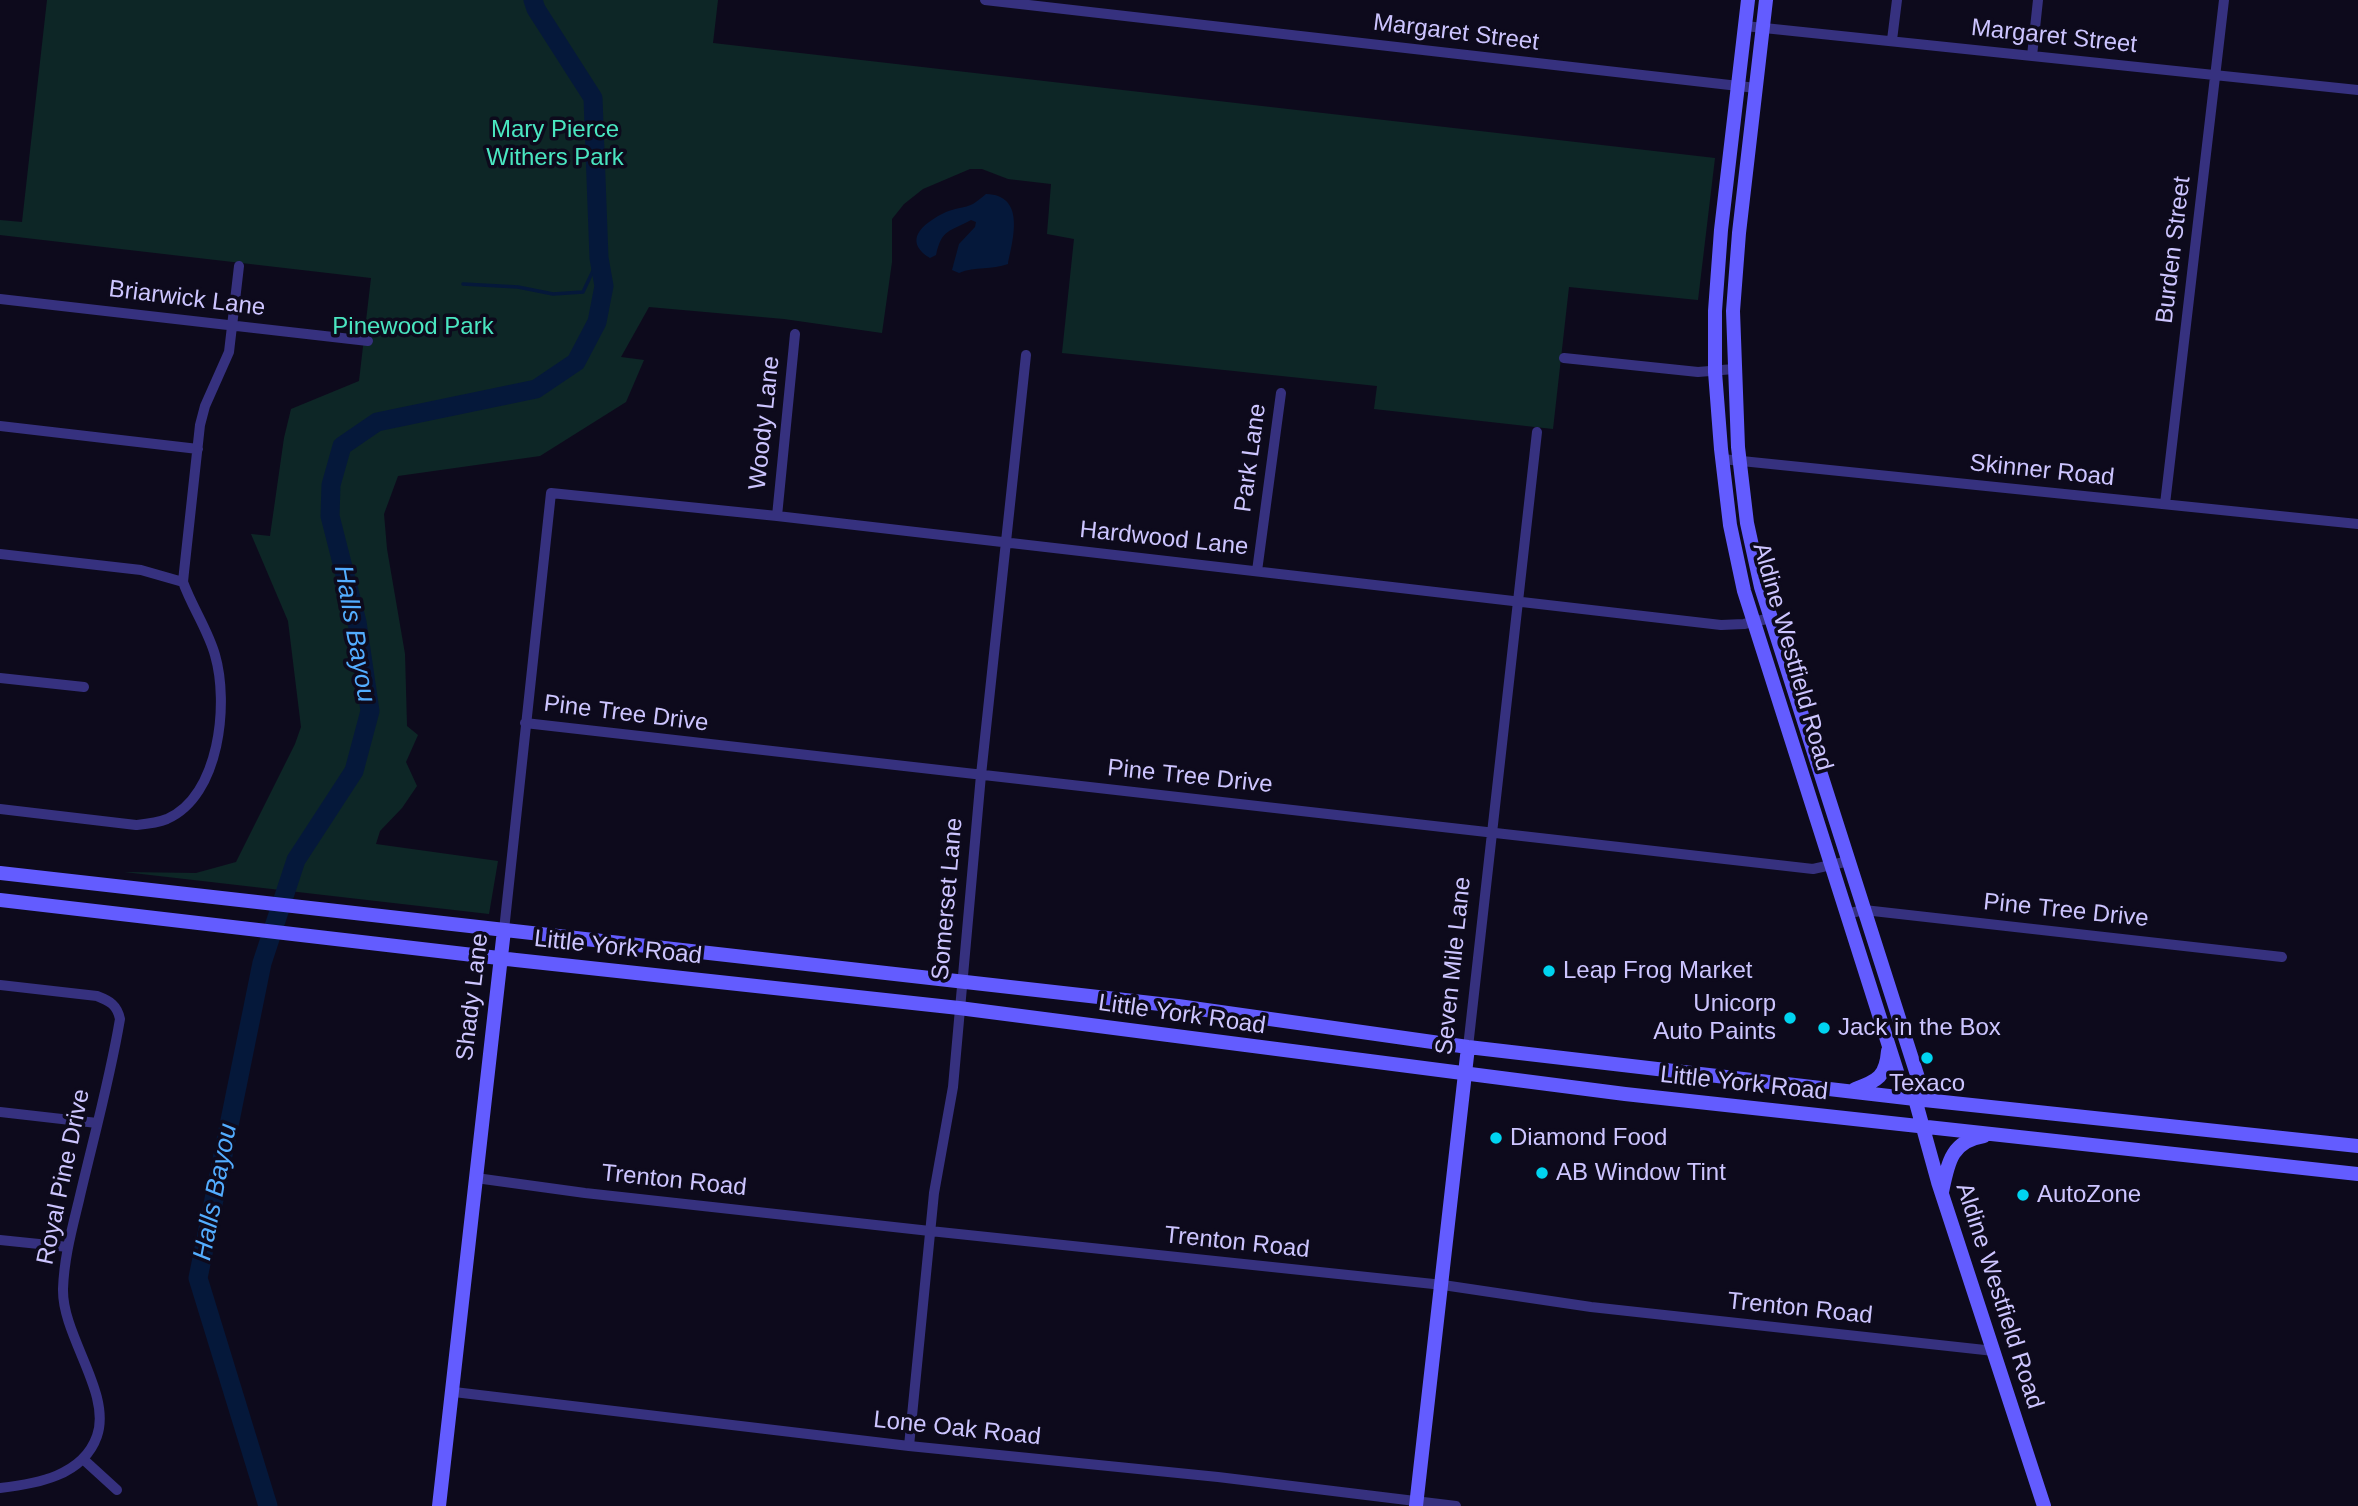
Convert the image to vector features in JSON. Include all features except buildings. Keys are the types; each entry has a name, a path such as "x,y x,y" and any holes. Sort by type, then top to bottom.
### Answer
{"main road":[{"name":"Aldine Westfield Road","path":"1748,0 1721,230 1715,311 1715,372 1730,524 1744,591 1846,914 1901,1083 1915,1099 1941,1193 2043,1506"},
{"name":"Aldine Westfield Road","path":"1766,0 1732,311 1736,408 1747,523 1761,587 1920,1084 1915,1099"},
{"path":"1721,230 1739,233"},
{"path":"1718,409 1736,408"},
{"path":"1,900 2,873"},
{"name":"Little York Road","path":"2,873 1178,1006 1468,1046 1915,1099 2358,1146"},
{"name":"Little York Road","path":"1,900 959,1008 1625,1094 2358,1174"},
{"name":"Shady Lane","path":"439,1506 454,1392 504,930"},
{"path":"1851,1090 1868,1085 1881,1076 1887,1067 1888,1042"},
{"name":"Seven Mile Lane","path":"1416,1504 1443,1285 1468,1046"},
{"path":"1941,1193 1948,1165 1958,1147 1970,1138 1996,1134"}],"street":[{"name":"Margaret Street","path":"985,0 1756,88"},
{"path":"1892,40 1897,0"},
{"path":"2032,56 2038,0"},
{"name":"Burden Street","path":"2165,504 2224,0"},
{"name":"Margaret Street","path":"1745,26 2358,90"},
{"path":"0,809 136,825 168,819 192,800 203,782 218,742 221,722 219,678 215,655 183,582 200,425 205,406 223,369 233,325 239,265"},
{"name":"Briarwick Lane","path":"0,299 368,341"},
{"name":"Woody Lane","path":"777,516 795,334"},
{"name":"Somerset Lane","path":"909,1446 934,1193 951,1105 981,775 1026,355"},
{"path":"1564,358 1698,372 1734,369"},
{"name":"Park Lane","path":"1257,571 1281,393"},
{"path":"0,426 198,449"},
{"name":"Seven Mile Lane","path":"1468,1046 1537,432"},
{"name":"Skinner Road","path":"1722,459 2358,524"},
{"name":"Hardwood Lane","path":"551,493 777,516 1721,625 1771,618"},
{"name":"Shady Lane","path":"504,930 551,493"},
{"path":"0,554 141,570 183,582"},
{"path":"0,678 84,687"},
{"name":"Pine Tree Drive","path":"525,723 1813,869 1849,861"},
{"name":"Pine Tree Drive","path":"1846,914 1864,910 2281,957"},
{"name":"Royal Pine Drive","path":"0,985 90,995 109,1000 118,1008 120,1019 68,1247 63,1291 66,1314 100,1412 98,1434 83,1459"},
{"path":"0,1112 97,1123"},
{"name":"Trenton Road","path":"476,1178 585,1193 1443,1285 1591,1307 1994,1351"},
{"path":"0,1240 68,1247"},
{"name":"Lone Oak Road","path":"454,1392 909,1446 1218,1477 1416,1504 1455,1506"},
{"path":"0,1488 39,1482 57,1476 83,1459 117,1490"}],"green space":[{"path":"47,0 718,0 713,43 1715,158 1698,300 1569,287 1553,429 1374,409 1377,386 1062,353 1074,239 1047,234 1051,184 1008,179 982,169 970,169 923,189 904,204 892,219 892,262 882,333 784,319 649,307 621,357 644,360 626,402 540,456 398,476 384,514 387,549 405,654 407,726 418,735 406,762 417,786 402,808 380,831 376,844 498,861 489,914 124,872 196,873 236,862 295,744 301,727 288,621 251,534 270,536 284,438 291,409 359,381 371,278 0,235 0,220 22,222"}],"water":[{"path":"986,194 999,196 1012,210 1014,231 1008,264 959,273 952,270 959,244 975,227 976,222 971,220 944,235 936,255 930,258 917,245 919,232 924,226 946,212 973,204"}],"waterway":[{"name":"Halls Bayou","path":"268,1506 198,1278 262,963 296,860 354,771 370,711 357,622 330,516 331,485 342,446 377,422 536,389 576,362 597,322 604,286 599,258 593,98 536,9 533,0"},
{"path":"463,284 518,287 553,294 583,292 599,258"}],"place":[{"name":"Leap Frog Market","path":"1549,971"},
{"name":"Unicorp Auto Paints","path":"1790,1018"},
{"name":"Jack in the Box","path":"1824,1028"},
{"name":"Texaco","path":"1927,1058"},
{"name":"Diamond Food","path":"1496,1138"},
{"name":"AB Window Tint","path":"1542,1173"},
{"name":"AutoZone","path":"2023,1195"}],"park label":[{"name":"Mary Pierce Withers Park","path":"555,144"},
{"name":"Pinewood Park","path":"413,327"}]}
